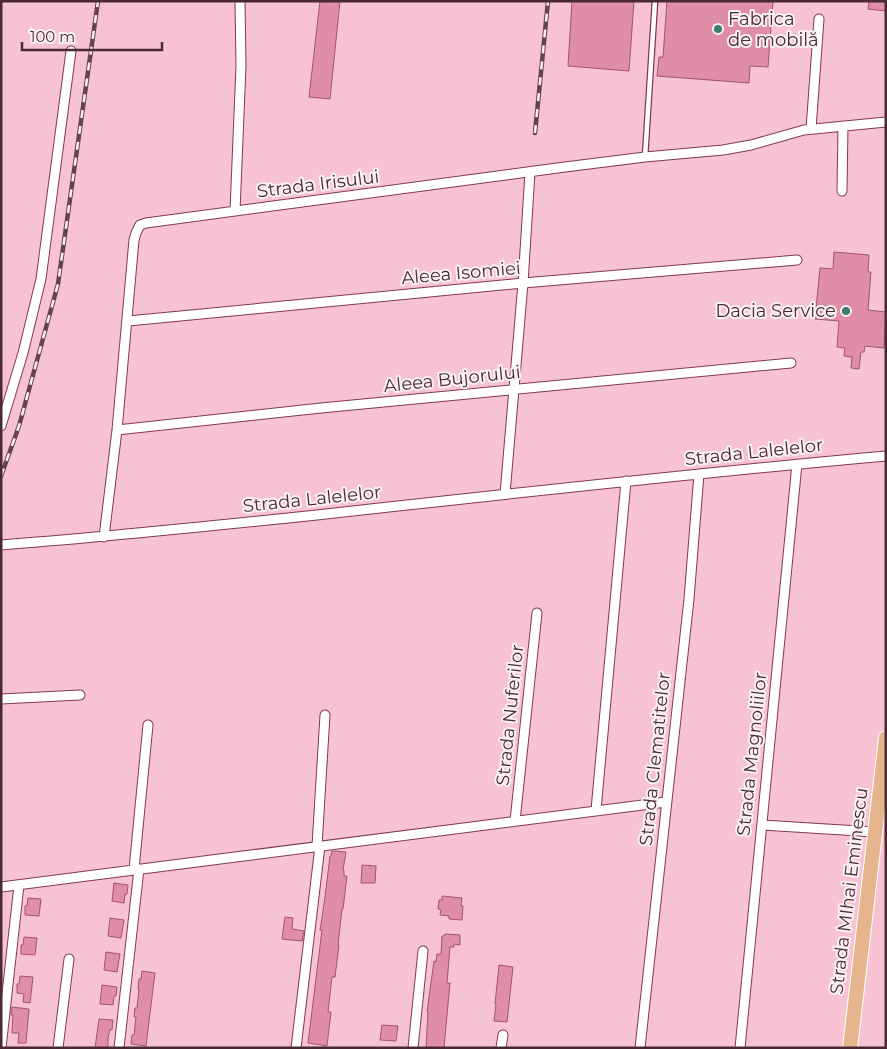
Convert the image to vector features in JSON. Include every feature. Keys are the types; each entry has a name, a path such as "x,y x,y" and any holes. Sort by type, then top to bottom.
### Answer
{"main road":[{"name":"Strada MIhai Eminescu","path":"850,1048 886,738"}],"street":[{"path":"235,211 241,66 240,1"},
{"path":"811,129 819,19"},
{"path":"1,426 41,279 71,51"},
{"name":"Strada Irisului","path":"104,537 117,430 134,240 140,225 645,157 730,149 751,145 793,132 886,122"},
{"path":"842,126 842,192"},
{"path":"505,494 523,283 530,172"},
{"name":"Aleea Isomiei","path":"128,321 523,283 797,260"},
{"name":"Aleea Bujorului","path":"117,430 791,363"},
{"name":"Strada Lalelelor","path":"1,545 104,537 626,481 886,456"},
{"name":"Strada Magnoliilor","path":"740,1048 797,464"},
{"name":"Strada Clematitelor","path":"640,1048 689,599 700,474"},
{"path":"596,810 626,481"},
{"name":"Strada Nuferilor","path":"515,821 537,613"},
{"path":"1,699 80,695"},
{"path":"296,1048 318,846 325,715"},
{"path":"119,1048 137,869 148,725"},
{"path":"1,887 666,802"},
{"path":"762,825 875,832"},
{"path":"1,1048 19,885"},
{"path":"413,1048 423,951"},
{"path":"58,1048 69,959"},
{"path":"501,1048 503,1035"}],"lane":[{"path":"645,157 655,1"}],"building":[{"path":"320,1 340,1 330,99 309,97"},
{"path":"572,1 634,1 629,71 568,66"},
{"name":"Fabrica de mobilă","path":"667,1 773,1 768,67 750,66 749,83 657,76 659,57 663,57"},
{"path":"869,1 886,1 886,11 868,9"},
{"name":"Dacia Service","path":"834,252 869,255 868,272 871,272 868,310 886,312 884,348 865,346 864,352 861,352 859,369 851,368 852,357 844,356 845,348 837,347 839,321 815,319 820,268 833,269"},
{"path":"332,851 346,852 343,870 344,876 347,876 335,977 332,977 328,1012 331,1012 327,1046 308,1043 322,930 320,930"},
{"path":"362,865 376,866 375,883 361,883"},
{"path":"114,883 128,885 124,903 112,901"},
{"path":"442,896 462,898 462,920 449,919 449,916 440,915 441,910 438,909 439,900 442,900"},
{"path":"28,898 41,899 39,916 25,915 25,906 27,906"},
{"path":"285,917 293,918 292,929 304,931 302,941 282,939"},
{"path":"110,918 124,920 121,938 108,936"},
{"path":"445,934 460,935 460,945 454,944 454,947 450,947 447,983 450,983 444,1048 426,1048 427,1012 434,961 436,962 437,954 441,954 442,936"},
{"path":"24,937 37,938 35,955 21,954 21,945 23,945"},
{"path":"106,952 120,954 117,972 104,970"},
{"path":"499,965 513,967 507,1022 494,1021"},
{"path":"142,971 155,973 146,1046 131,1044 132,1035 134,1035 136,1017 134,1017 135,1008 137,1008 139,979 141,979"},
{"path":"20,976 33,977 30,1003 23,1002 24,994 17,993 17,984 19,984"},
{"path":"102,985 117,987 113,1005 100,1004"},
{"path":"12,1007 29,1009 26,1043 18,1043 19,1033 12,1033"},
{"path":"99,1019 113,1020 112,1030 110,1029 108,1038 108,1048 95,1048"},
{"path":"382,1025 398,1026 396,1041 380,1040"}],"railway":[{"path":"1,476 19,426 58,284 98,1"},
{"path":"535,133 548,1"}],"place":[{"name":"Fabrica de mobilă","path":"718,29"},
{"name":"Dacia Service","path":"846,311"}]}
